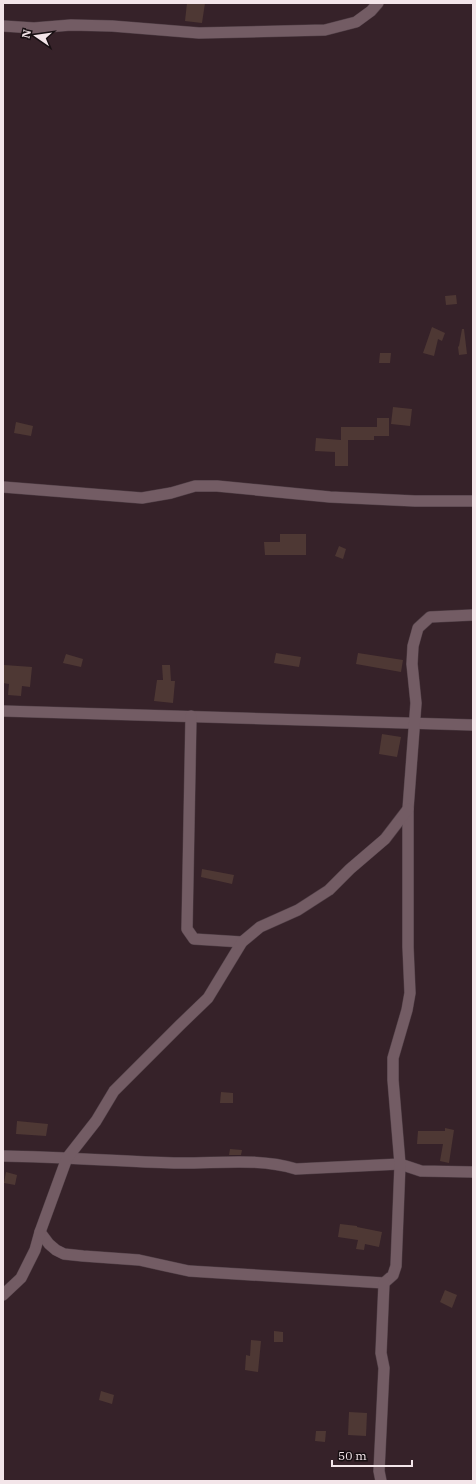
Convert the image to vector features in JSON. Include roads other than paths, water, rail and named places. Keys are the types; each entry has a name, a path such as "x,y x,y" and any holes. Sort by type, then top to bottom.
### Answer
{"street":[{"path":"3,26 34,28 71,25 112,26 199,33 325,30 356,22 371,11 378,3"},
{"path":"3,487 142,498 172,493 195,486 217,486 330,497 415,501 473,501"},
{"path":"40,1232 49,1244 64,1254 139,1260 189,1271 384,1282 393,1275 396,1266 400,1164 393,1080 393,1058 407,1010 410,993 408,948 408,809 416,703 412,664 413,646 418,628 430,616 473,615"},
{"path":"3,711 415,722 473,725"},
{"path":"191,716 187,929 194,939 242,942"},
{"path":"3,1295 21,1278 36,1250 40,1232 67,1158 96,1121 114,1091 208,998 242,942 260,928 298,910 329,890 350,869 386,839 408,809"},
{"path":"3,1156 174,1163 259,1162 282,1165 296,1169 400,1164 421,1171 473,1172"},
{"path":"381,1481 379,1471 384,1368 381,1353 384,1282"}]}
